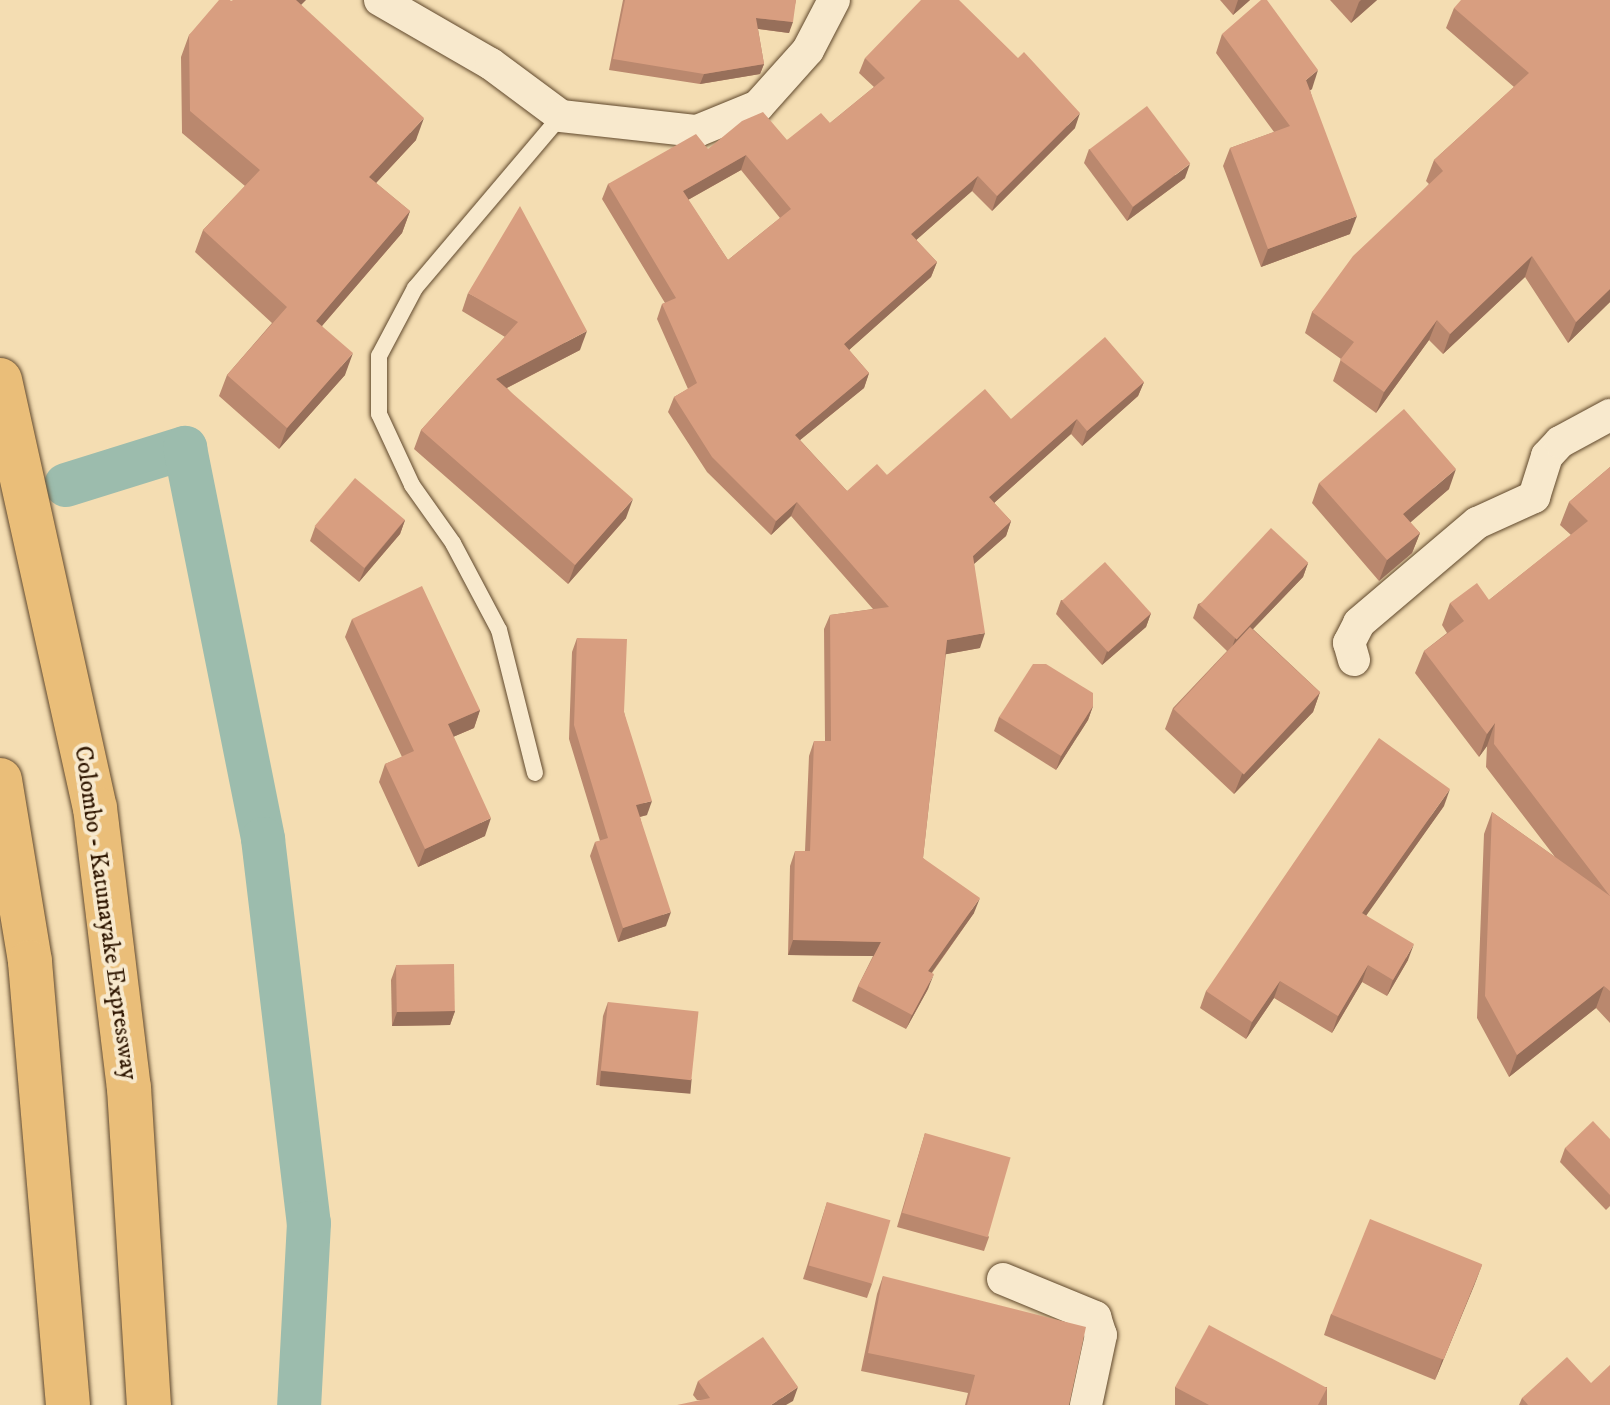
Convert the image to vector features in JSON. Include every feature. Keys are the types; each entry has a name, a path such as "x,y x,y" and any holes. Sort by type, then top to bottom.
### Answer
{"highway":[{"name":"Colombo - Katunayake Expressway","path":"0,380 95,808 129,1088 149,1405"},
{"path":"0,780 32,977 68,1405"}],"street":[{"path":"380,0 491,64 561,116 697,131 758,106 808,50 834,0"},
{"path":"1354,660 1349,643 1359,623 1477,523 1534,497 1547,456 1560,442 1610,415"},
{"path":"1003,1279 1095,1317 1101,1335 1086,1405"}],"lane":[{"path":"535,773 499,630 453,543 412,485 379,414 379,356 415,288 561,116"}],"building":[{"path":"219,0 296,0 424,118 369,177 410,211 316,321 353,353 287,428 227,375 287,307 203,230 260,170 190,111 189,35"},
{"path":"625,0 796,0 793,22 756,18 764,64 704,74 613,59"},
{"path":"921,0 959,0 1018,58 1024,52 1080,113 997,196 978,176 911,234 937,262 844,344 869,373 795,435 847,491 877,464 887,475 985,389 1011,419 1105,337 1144,382 1087,431 1077,419 989,497 1011,521 973,556 985,633 947,640 923,858 980,898 928,971 934,974 912,1015 858,986 881,942 793,940 795,851 810,851 814,741 831,741 830,615 889,607 797,502 776,521 712,457 674,397 697,383 662,304 676,298 608,184 696,134 708,149 742,121 763,112 787,140 821,113 830,123 885,78 865,58","holes":["746,155 791,209 728,260 683,191"]},
{"path":"1261,0 1267,0 1318,70 1306,80 1357,216 1268,249 1230,148 1290,126 1222,34"},
{"path":"1461,0 1610,0 1610,289 1576,322 1532,256 1450,334 1437,320 1384,392 1340,360 1354,342 1312,312 1353,256 1443,171 1434,160 1529,73 1454,8"},
{"path":"1147,106 1190,164 1133,207 1089,149"},
{"path":"520,206 587,331 496,379 633,499 575,565 421,430 518,322 468,293"},
{"path":"1404,409 1456,469 1403,514 1420,533 1387,560 1319,483"},
{"path":"1610,467 1610,896 1494,744 1495,723 1487,734 1424,651 1464,621 1450,603 1477,583 1489,600 1588,521 1569,502"},
{"path":"355,478 405,520 364,568 315,526"},
{"path":"1271,528 1308,563 1237,640 1199,605"},
{"path":"1105,562 1151,613 1108,652 1062,601"},
{"path":"422,586 480,710 448,724 491,818 425,849 385,764 414,751 352,619"},
{"path":"1250,627 1320,692 1244,774 1174,709"},
{"path":"577,638 627,639 624,712 652,801 636,805 671,912 623,928 595,842 608,838 574,725"},
{"path":"1033,664 1046,664 1093,693 1093,706 1061,756 999,717"},
{"path":"1379,738 1450,789 1362,913 1414,944 1393,980 1368,965 1338,1016 1280,981 1252,1022 1206,991"},
{"path":"1492,812 1610,896 1610,991 1604,986 1517,1055 1485,996"},
{"path":"454,964 455,1011 397,1012 396,965"},
{"path":"608,1002 699,1012 691,1080 601,1071"},
{"path":"1593,1121 1610,1139 1610,1195 1565,1148"},
{"path":"925,1133 1011,1158 988,1237 902,1213"},
{"path":"827,1202 890,1220 872,1284 809,1265"},
{"path":"1370,1219 1482,1264 1444,1360 1331,1314"},
{"path":"883,1276 1086,1327 1069,1405 967,1405 975,1375 868,1353"},
{"path":"1209,1325 1327,1388 1318,1405 1209,1405 1175,1387"},
{"path":"763,1337 798,1387 771,1405 677,1405 710,1398 698,1381"},
{"path":"1567,1357 1591,1383 1610,1365 1610,1405 1528,1405 1522,1398"}],"waterway":[{"path":"66,485 185,448 263,839 309,1223 299,1405"}]}
